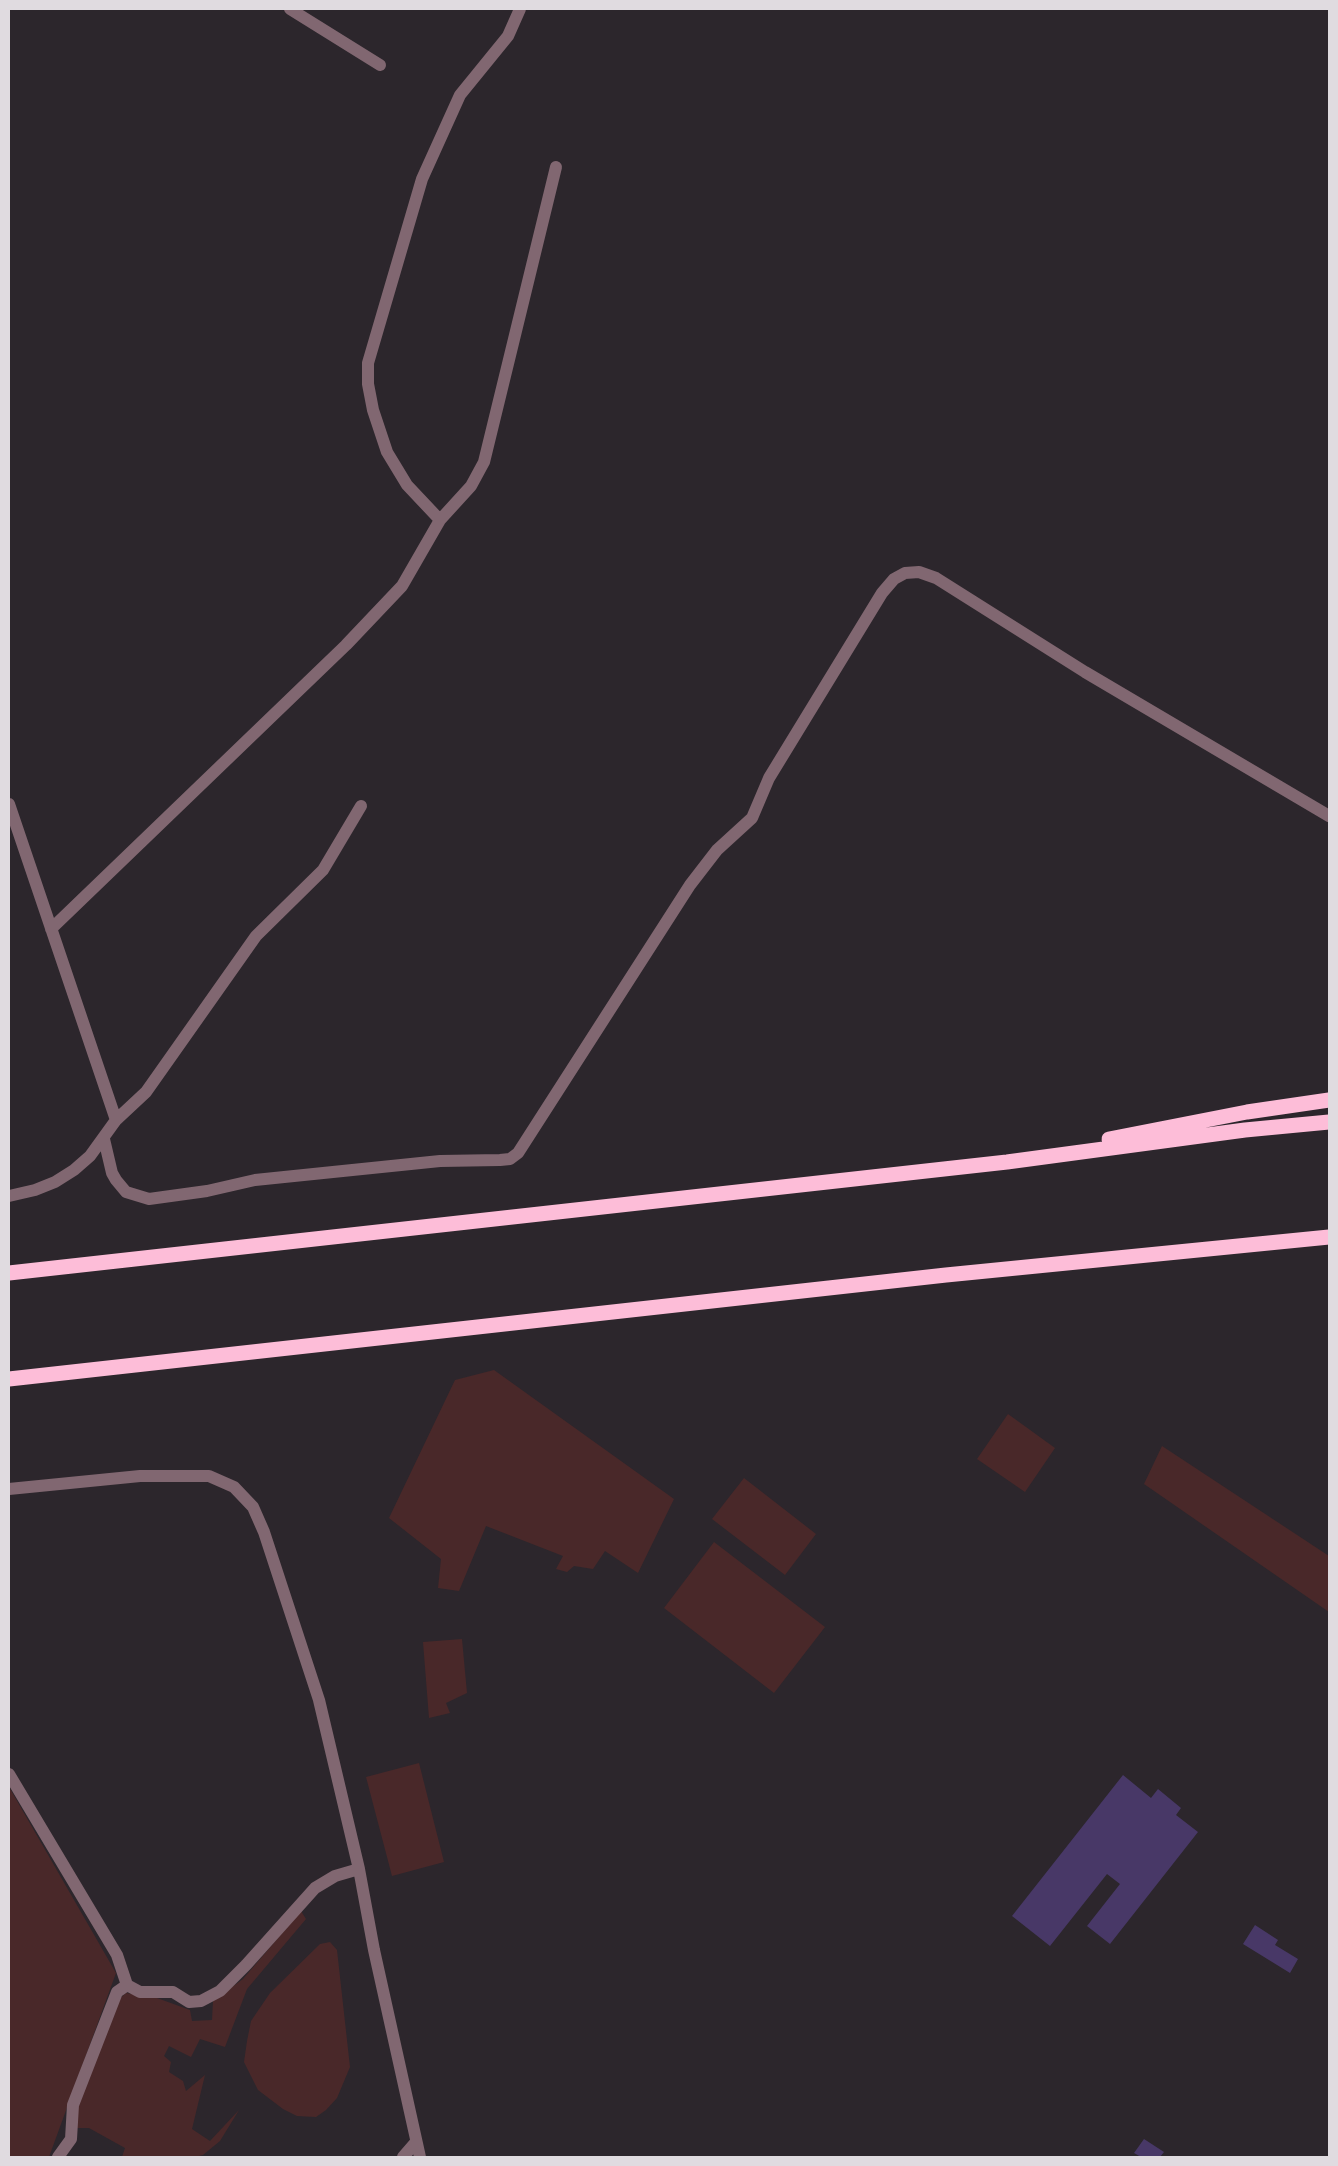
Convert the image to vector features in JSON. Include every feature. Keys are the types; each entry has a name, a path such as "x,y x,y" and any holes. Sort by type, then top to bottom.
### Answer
{"highway":[{"path":"1007,1162 1158,1128 1329,1100"},
{"path":"9,1273 1007,1162 1245,1130 1329,1122"},
{"path":"9,1380 946,1276 1329,1237"}],"street":[{"path":"290,9 380,65"},
{"path":"440,520 407,485 387,452 373,410 368,384 368,363 422,180 460,95 508,36 520,9"},
{"path":"51,929 346,645 402,586 440,520 471,486 484,462 556,168"},
{"path":"104,1139 112,1173 116,1180 126,1192 149,1199 207,1191 255,1180 440,1161 500,1160 510,1158 518,1153 690,885 716,850 752,818 769,778 873,609 894,579 905,574 919,572 936,578 1128,698 1329,816"},
{"path":"9,804 116,1120"},
{"path":"9,1196 35,1190 55,1182 74,1170 104,1139 116,1120 146,1092 256,936 323,870 361,806"},
{"path":"9,1489 140,1476 209,1476 234,1488 253,1507 264,1532 319,1700 359,1869 420,2157"},
{"path":"9,1774 117,1955 126,1985 140,1992 150,1990 161,1993 173,1992 189,2002 201,2001 220,1991 315,1888 335,1876 359,1869"},
{"path":"58,2157 71,2139 73,2105 117,1992 126,1985"},
{"path":"403,2157 416,2142"}],"shaded area":[{"path":"494,1370 674,1499 638,1573 605,1551 593,1569 574,1566 567,1572 556,1569 563,1556 486,1526 459,1591 438,1588 441,1559 389,1518 455,1380"},
{"path":"1008,1414 1055,1448 1025,1492 977,1459"},
{"path":"1162,1446 1329,1556 1329,1612 1144,1484"},
{"path":"744,1478 816,1534 785,1575 712,1519"},
{"path":"714,1542 825,1627 774,1693 664,1608"},
{"path":"462,1639 467,1693 446,1703 450,1713 429,1718 423,1642"},
{"path":"419,1763 444,1862 392,1876 366,1777"},
{"path":"9,1787 116,1973 49,2157 9,2157"},
{"path":"301,1911 306,1919 247,1989 225,2047 200,2039 191,2057 169,2046 164,2056 171,2062 169,2072 183,2081 186,2091 205,2075 192,2129 210,2141 239,2110 220,2141 203,2155 195,2157 122,2157 125,2148 89,2128 73,2128 82,2086 117,2001 126,1993 157,1998 190,2010 192,2021 212,2020 213,2001 243,1979"},
{"path":"330,1942 337,1950 350,2067 337,2098 326,2110 316,2117 297,2116 283,2109 258,2090 244,2062 247,2041 251,2021 270,1993 320,1944"}],"building":[{"path":"1123,1775 1151,1798 1158,1789 1181,1808 1176,1815 1198,1832 1110,1944 1087,1926 1120,1884 1107,1874 1050,1946 1012,1916"},
{"path":"1255,1925 1278,1940 1275,1945 1298,1959 1290,1973 1243,1944"},
{"path":"1144,2139 1164,2152 1160,2157 1141,2157 1134,2153"}]}
